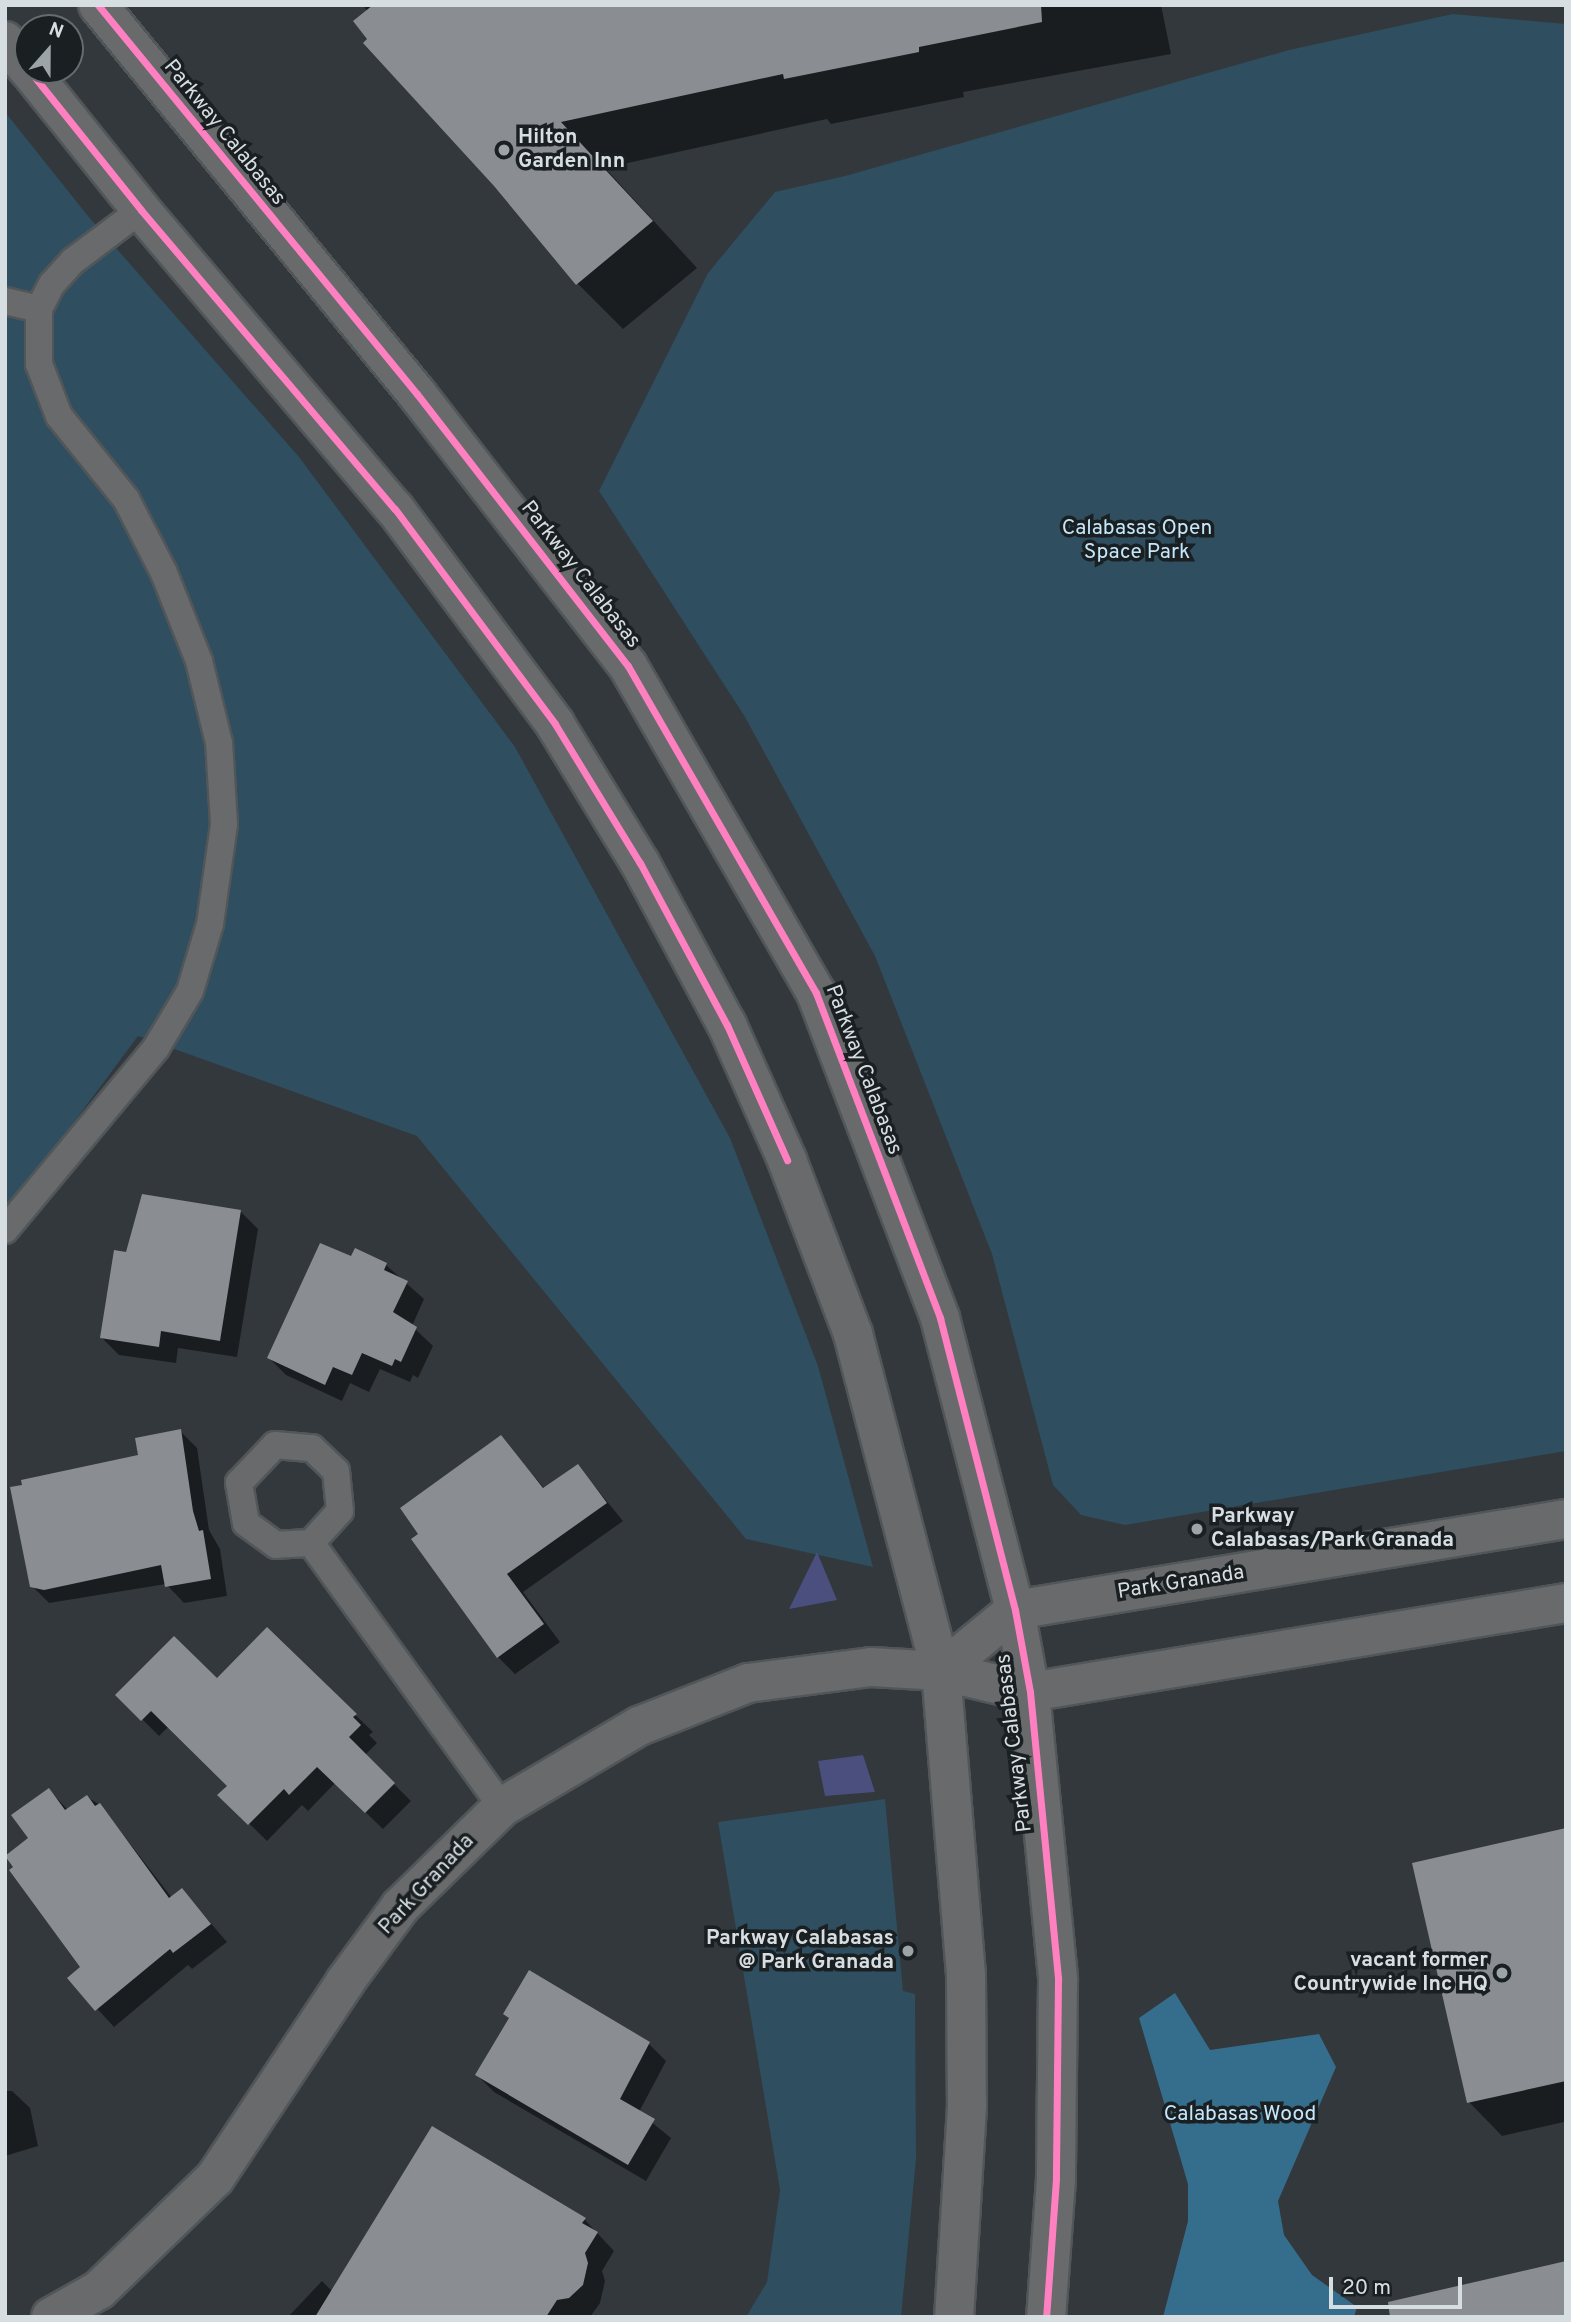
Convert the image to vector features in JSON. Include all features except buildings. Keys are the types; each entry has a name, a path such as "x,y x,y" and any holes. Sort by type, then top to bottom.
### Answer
{"street":[{"name":"Parkway Calabasas","path":"98,5 417,394 628,666 816,993 940,1318 1015,1610 1030,1692 1058,1980 1056,2179 1046,2317"},
{"path":"39,84 141,210 395,509 555,724 640,863 727,1025 787,1160 853,1334 941,1671 966,1974 967,2106 954,2317"},
{"name":"Park Granada","path":"1015,1610 1566,1518"},
{"name":"Park Granada","path":"51,2317 99,2290 215,2178 345,1982 400,1908 502,1807 639,1726 748,1683 871,1667 941,1671 1030,1692 1566,1603"},
{"path":"941,1671 1015,1610"}],"lane":[{"path":"5,1230 156,1048 190,991 210,924 223,824 219,743 199,661 164,573 126,499 59,416 39,364 40,309 52,284 73,261 141,210"},
{"path":"5,300 40,309"},
{"path":"311,1543 502,1807"}],"green space":[{"name":"Calabasas Open Space Park","path":"1453,14 1566,24 1566,1451 1125,1525 1081,1515 1053,1485 992,1254 875,956 745,717 599,491 708,273 775,192 845,176 1289,50"},
{"path":"5,112 88,216 299,457 515,747 730,1138 818,1366 873,1567 746,1539 417,1136 138,1036 5,1215"},
{"path":"885,1799 903,1991 915,1994 916,2159 901,2317 746,2317 767,2282 780,2190 718,1822"},
{"name":"Calabasas Wood","path":"1175,1993 1210,2050 1319,2034 1336,2067 1278,2201 1284,2235 1312,2275 1357,2307 1354,2317 1163,2317 1188,2221 1188,2184 1139,2018"}],"shaded area":[{"path":"817,1552 837,1600 789,1609"},
{"path":"863,1755 875,1792 825,1796 818,1761"}],"cycle path":[{"path":"98,5 417,394 628,666 816,993 940,1318 1015,1610 1030,1692 1058,1980 1056,2179 1046,2317"},
{"path":"40,84 141,210 395,509 555,724 640,863 727,1025 787,1160"}],"place":[{"name":"Hilton Garden Inn","path":"504,150"},
{"name":"Parkway Calabasas/Park Granada","path":"1197,1529"},
{"name":"Parkway Calabasas @ Park Granada","path":"908,1951"},
{"name":"vacant former Countrywide Inc HQ","path":"1502,1973"}]}
